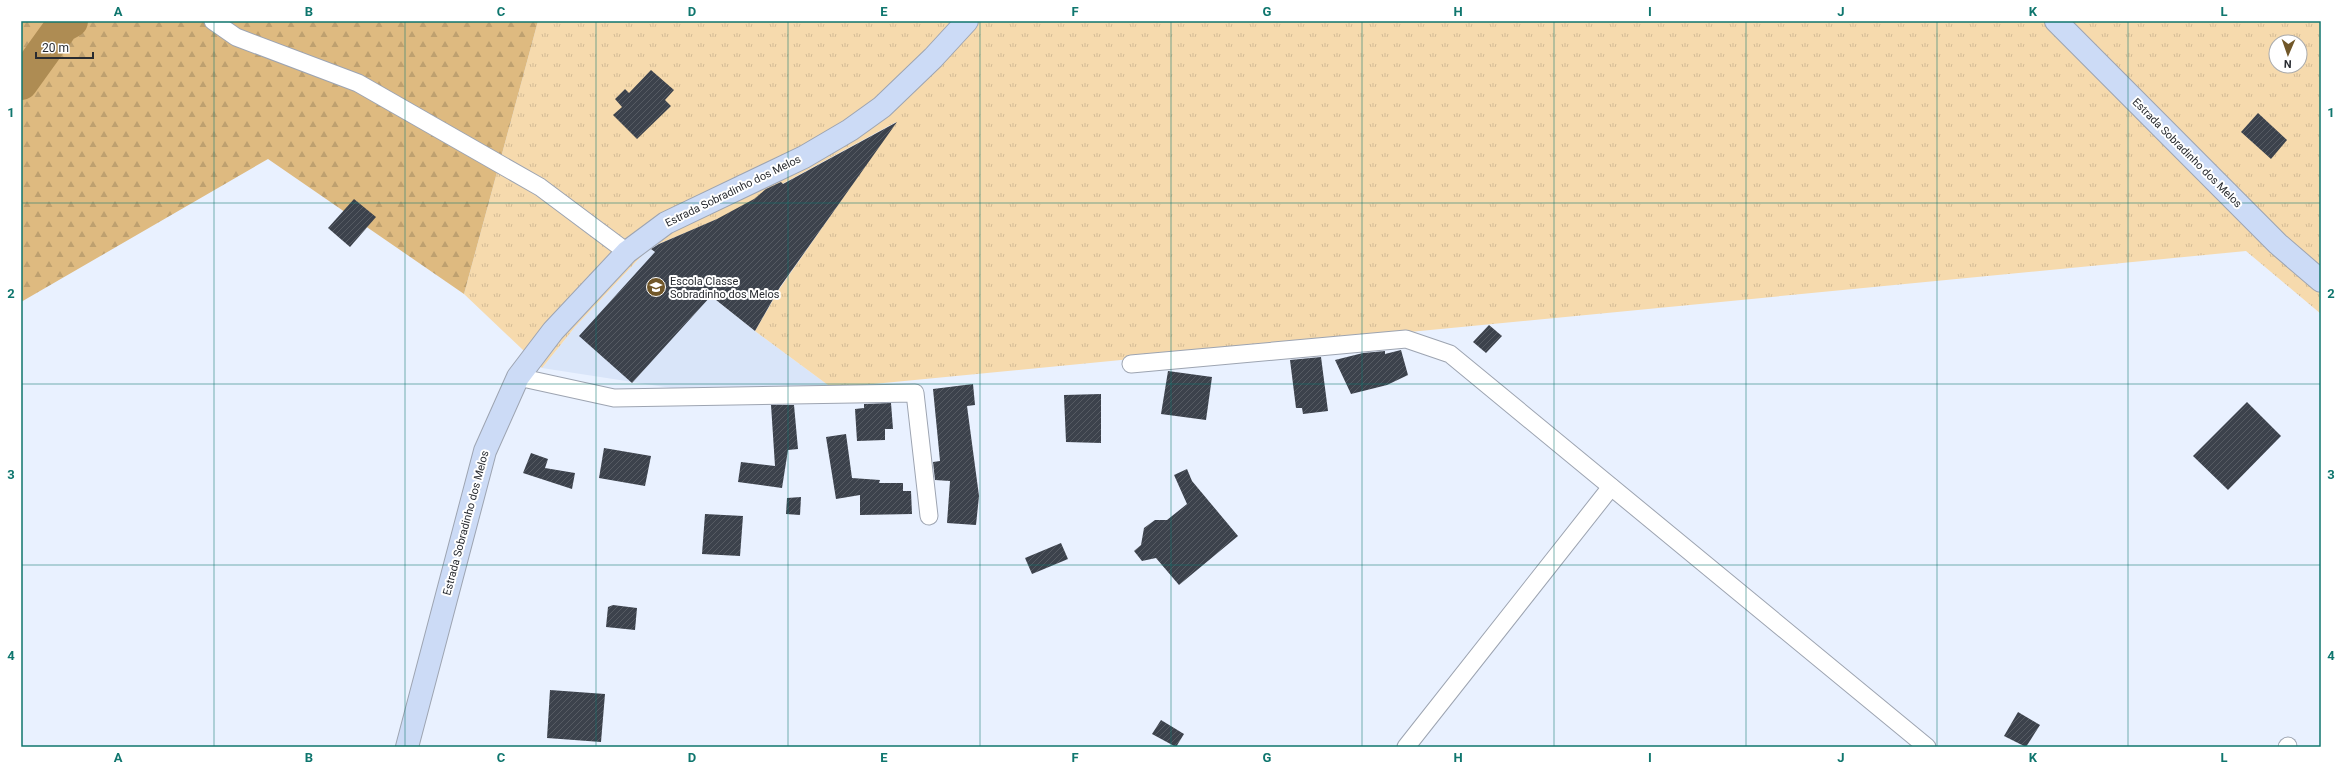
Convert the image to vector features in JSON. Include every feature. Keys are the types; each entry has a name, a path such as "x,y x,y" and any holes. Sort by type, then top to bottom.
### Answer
{"street":[{"path":"213,21 236,37 358,83 540,187 627,252"},
{"name":"Estrada Sobradinho dos Melos","path":"407,747 485,452 518,377 553,331 627,252 666,223 804,157 850,130 882,107 933,58 967,21"},
{"name":"Estrada Sobradinho dos Melos","path":"2056,21 2278,244 2321,281"},
{"path":"1131,364 1406,339 1450,354 1927,747"},
{"path":"518,377 614,398 914,393 929,516"},
{"path":"1406,747 1612,487"}],"shaded area":[{"name":"Escola Classe Sobradinho dos Melos","path":"649,248 755,331 832,388 710,394 542,368 575,327"}],"green space":[{"path":"21,21 538,21 464,294 268,159 21,302"},
{"path":"538,21 2321,21 2321,314 2246,251 832,388 755,331 780,288 896,122 720,218 649,248 575,327 542,368 464,294"}],"building":[{"path":"651,70 674,90 665,100 671,106 637,139 613,115 622,107 615,99 625,89 629,93"},
{"path":"2258,113 2287,140 2271,159 2241,132"},
{"path":"897,122 780,287 755,331 711,296 632,383 579,336 655,252 651,249 659,244 717,219 754,199 766,189 781,182 783,184"},
{"path":"354,199 376,217 350,247 328,228"},
{"path":"1489,325 1502,336 1486,353 1473,342"},
{"path":"1401,350 1408,375 1387,385 1351,394 1335,360 1363,353 1385,351 1385,354"},
{"path":"1321,357 1328,411 1303,414 1302,408 1296,408 1290,360"},
{"path":"1168,371 1212,377 1206,420 1161,414"},
{"path":"973,384 975,405 967,406 979,496 976,525 947,523 950,481 935,480 933,462 940,461 933,389"},
{"path":"1101,394 1101,443 1066,442 1064,395"},
{"path":"2247,402 2281,436 2228,490 2193,456"},
{"path":"891,403 893,429 885,429 885,440 857,441 855,409 864,408 864,404"},
{"path":"771,405 794,405 798,449 788,450 782,488 738,482 741,462 775,466"},
{"path":"846,434 852,478 880,480 879,483 903,483 903,491 911,491 912,514 860,515 860,495 836,499 826,437"},
{"path":"604,448 651,456 645,486 599,478"},
{"path":"531,453 548,459 545,468 575,473 572,489 523,473"},
{"path":"1187,469 1192,481 1238,536 1179,585 1156,558 1142,561 1134,551 1141,545 1144,528 1155,520 1167,520 1187,504 1174,475"},
{"path":"801,497 800,515 786,514 787,498"},
{"path":"705,514 743,516 740,556 702,554"},
{"path":"1061,543 1068,559 1032,574 1025,558"},
{"path":"613,605 637,608 635,630 606,627 608,607"},
{"path":"550,690 605,694 601,742 547,738"},
{"path":"2018,712 2040,725 2026,747 2004,736"},
{"path":"1161,720 1184,734 1176,747 1152,734"}],"waterway":[{"path":"50,21 62,26"},
{"path":"21,83 62,26 71,21"}],"place":[{"name":"Escola Classe Sobradinho dos Melos","path":"656,287"}]}
